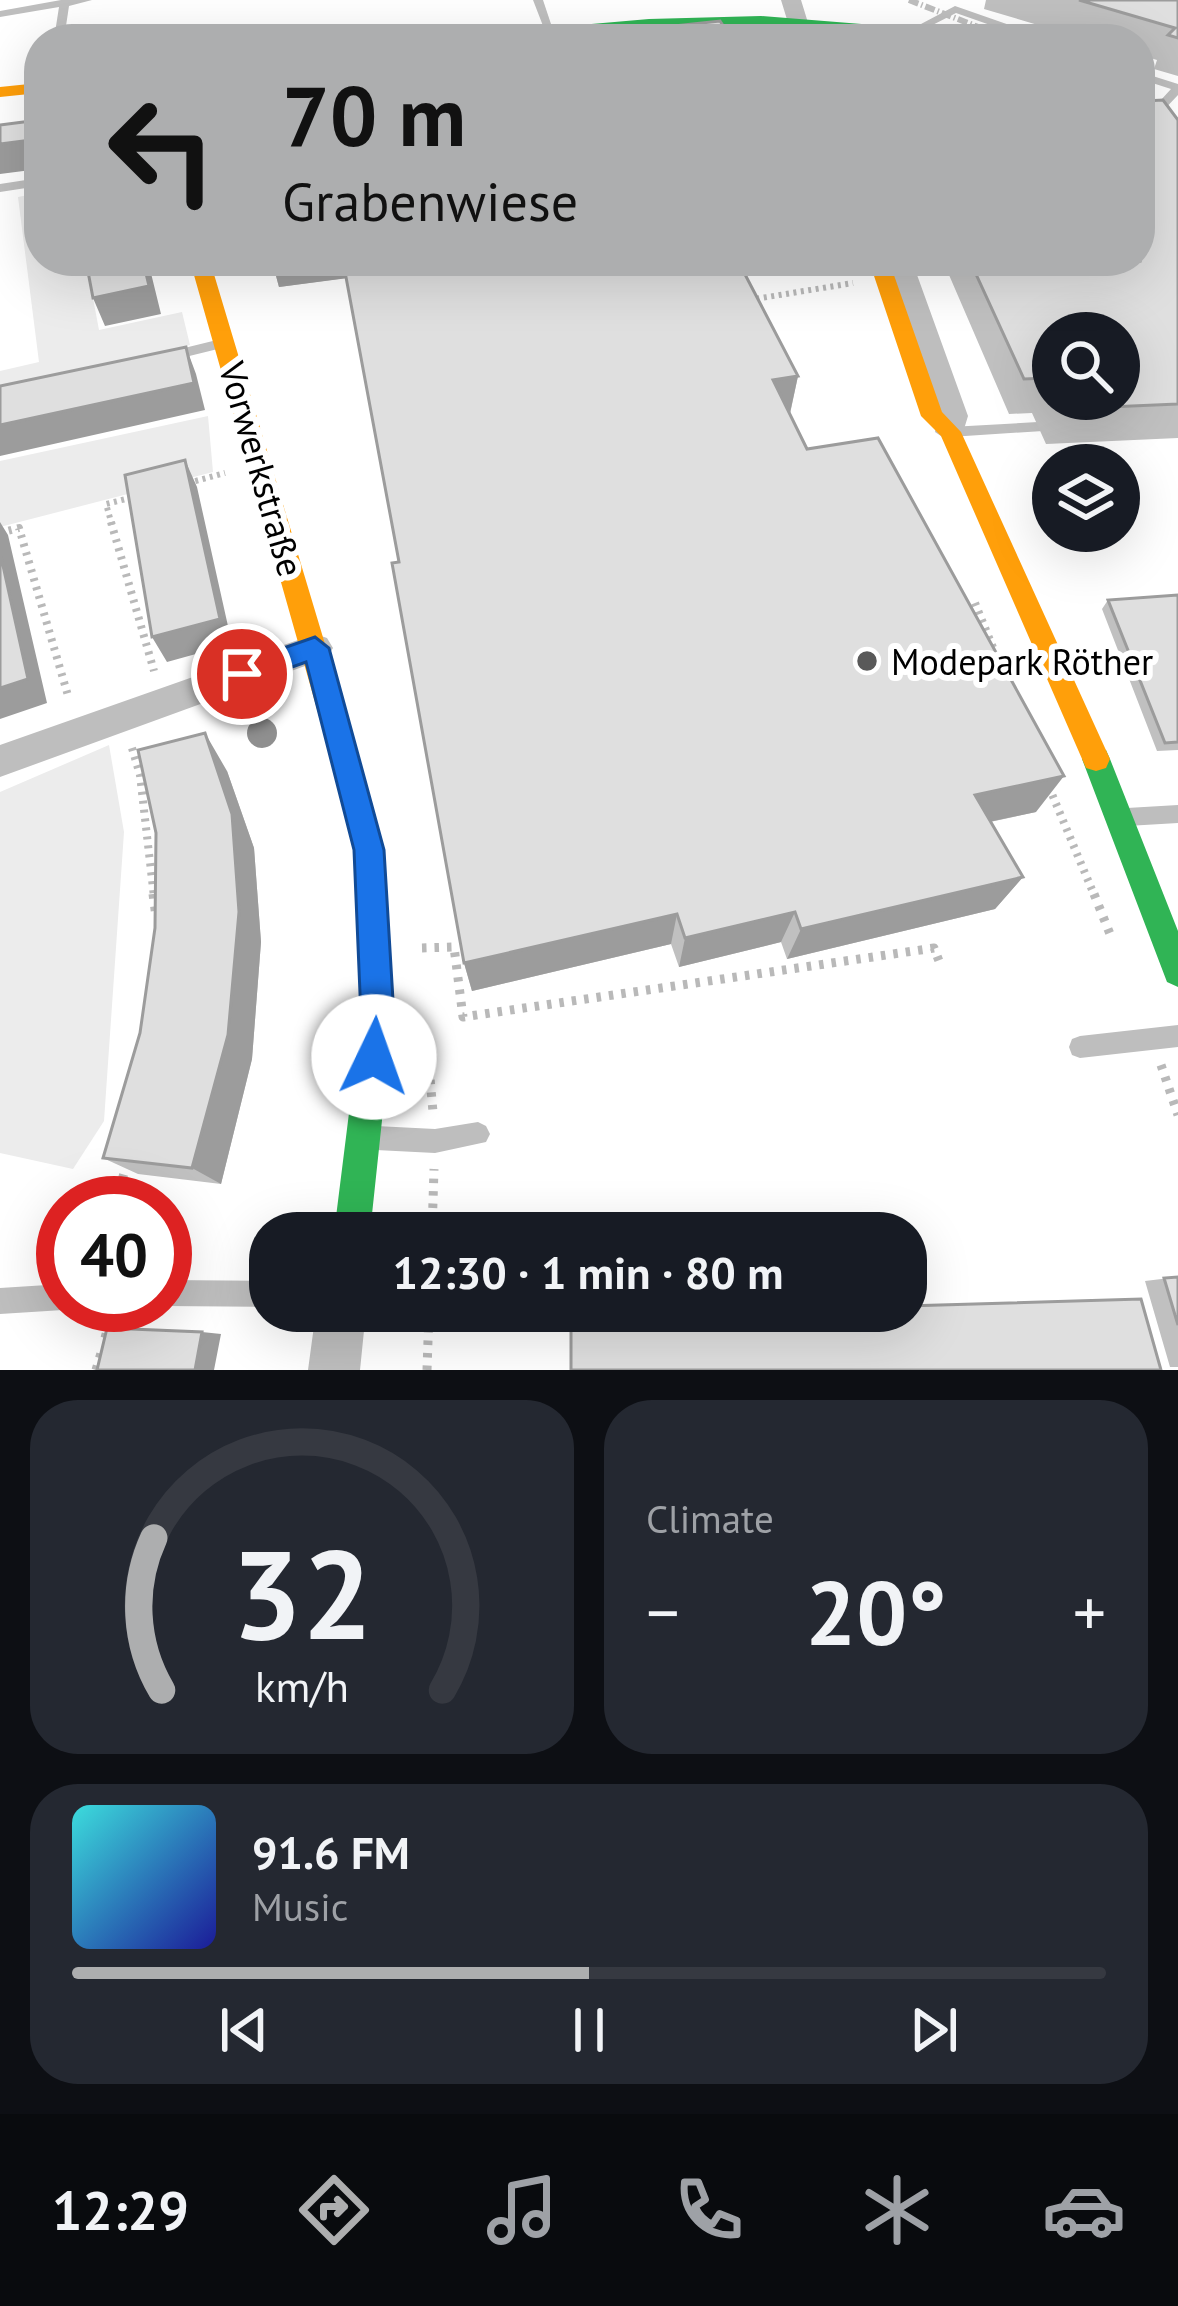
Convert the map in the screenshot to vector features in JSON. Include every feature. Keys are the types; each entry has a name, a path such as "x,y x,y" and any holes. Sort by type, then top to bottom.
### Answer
{"street":[{"path":"627,24 734,13 838,24"},
{"name":"Vorwerkstraße","path":"205,276 315,648 369,850 377,1017 355,1212"},
{"path":"892,276 953,416 950,432 1122,817 1178,971"},
{"path":"0,760 315,648"},
{"path":"334,1370 339,1332"}],"lane":[{"path":"0,14 88,0"},
{"path":"936,24 955,9 998,24"},
{"path":"1158,114 1178,88"},
{"name":"Vorwerkstraße","path":"159,358 225,343"},
{"path":"950,432 1038,427"},
{"path":"1122,817 1178,814"},
{"path":"1080,1047 1178,1036"},
{"path":"365,1138 435,1141 478,1134"},
{"path":"192,1293 249,1294"},
{"path":"0,1301 36,1299"}],"path":[{"path":"730,302 844,276"},
{"path":"222,452 231,494"},
{"path":"185,483 225,472"},
{"path":"146,494 106,504 165,700"},
{"path":"0,533 19,528 78,730"},
{"path":"974,600 1000,664"},
{"path":"959,625 982,620"},
{"path":"122,715 140,775 155,932"},
{"path":"1045,774 1116,950"},
{"path":"420,949 454,947 464,1017 934,948 939,961"},
{"path":"1152,1038 1178,1115"},
{"path":"123,1176 133,1134"},
{"path":"96,1370 107,1332"},
{"path":"427,1370 428,1332"}],"shaded area":[{"path":"24,196 24,244 18,197"},
{"path":"28,276 89,276 99,330 182,312 190,345 0,387 0,371 39,362"},
{"path":"208,416 213,472 0,527 0,461"},
{"path":"109,745 124,832 104,1121 73,1169 0,1153 0,792"}],"building":[{"path":"1079,0 1178,0 1178,38 1168,35 1175,28"},
{"path":"1155,100 1163,100 1178,120 1178,404 1140,406 1140,312 1032,312 1032,379 1024,379 977,276 1155,276"},
{"path":"24,122 24,141 0,144 0,125"},
{"path":"89,276 147,276 149,286 93,298"},
{"path":"346,276 746,276 798,376 773,380 807,449 878,438 1064,776 975,795 1023,877 801,929 795,912 685,938 677,914 464,963 392,563 399,562"},
{"path":"186,347 194,383 0,425 0,386"},
{"path":"185,460 220,619 152,637 125,475"},
{"path":"0,552 28,679 0,688"},
{"path":"1178,595 1178,742 1165,743 1108,600"},
{"path":"205,733 232,814 239,912 228,1035 192,1168 103,1158 140,1033 155,928 156,833 138,750"},
{"path":"1178,1277 1178,1325 1164,1278"},
{"path":"1141,1299 1161,1370 571,1370 571,1332 927,1332 927,1305"},
{"path":"106,1332 202,1332 195,1370 97,1370"}],"railway":[{"path":"909,0 971,24"}],"traffic: fast":[{"path":"635,24 817,24"},
{"path":"338,734 369,850 377,1017 354,1212"},
{"path":"1096,759 1178,971"}],"traffic: slow":[{"path":"0,92 24,90"},
{"path":"204,276 338,734"},
{"path":"884,276 932,416 950,432 1096,759"}],"place":[{"name":"Modepark Röther","path":"867,661"}],"route":[{"path":"242,674 315,648 369,850 377,1017 374,1057"}]}
